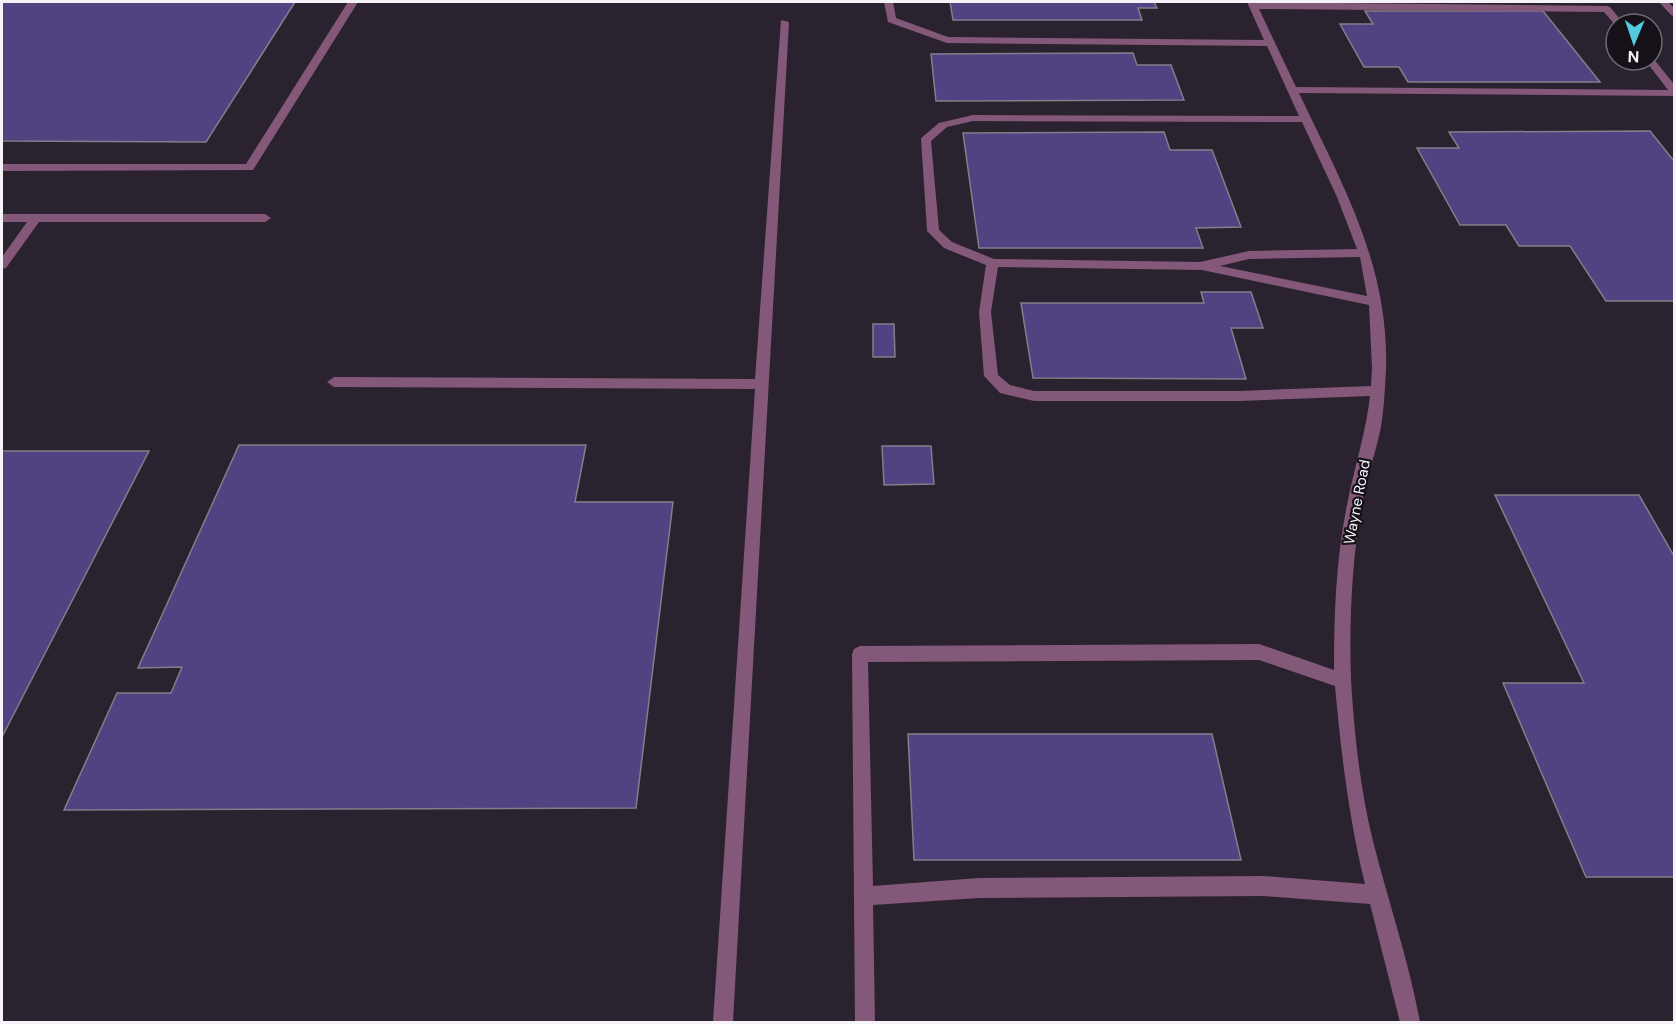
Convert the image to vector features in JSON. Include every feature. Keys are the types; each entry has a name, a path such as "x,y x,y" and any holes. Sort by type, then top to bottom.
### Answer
{"street":[{"path":"2,168 249,168 352,2"},
{"path":"889,2 891,20 947,40 1270,43"},
{"path":"1663,2 1674,13"},
{"path":"1252,4 1606,9 1609,12"},
{"name":"Wayne Road","path":"1252,4 1343,197 1365,253 1375,302 1379,368 1374,425 1355,500 1347,555 1342,614 1343,681 1350,755 1363,838 1410,1023"},
{"path":"723,1023 784,22"},
{"path":"1659,72 1674,91"},
{"path":"1293,90 1674,91"},
{"path":"1307,119 973,118 943,125 925,140 933,231 948,245 993,263 1200,266 1375,302"},
{"path":"2,218 265,218"},
{"path":"2,265 36,218"},
{"path":"1200,266 1249,255 1365,253"},
{"path":"993,263 984,312 991,376 997,385 1009,392 1034,396 1239,396 1377,391"},
{"path":"334,382 762,384"},
{"path":"865,1023 860,654 1259,652 1343,681"},
{"path":"864,896 979,888 1251,886 1378,895"}],"shaded area":[{"path":"2,2 1674,2 1674,1022 2,1022"}],"building":[{"path":"2,2 295,2 206,142 2,141"},
{"path":"950,2 1154,2 1157,8 1138,8 1142,20 953,20"},
{"path":"1365,11 1543,11 1600,82 1408,82 1399,67 1364,67 1340,24 1373,24"},
{"path":"1133,53 1137,65 1171,65 1184,100 936,101 931,54"},
{"path":"1650,131 1674,161 1674,301 1606,301 1570,246 1519,246 1506,225 1460,225 1417,148 1459,148 1449,132"},
{"path":"1164,132 1170,150 1212,150 1241,227 1196,228 1203,248 979,248 963,133"},
{"path":"1201,292 1251,292 1263,328 1231,328 1246,379 1033,378 1021,303 1204,303"},
{"path":"873,324 894,324 895,357 873,357"},
{"path":"239,445 586,445 575,502 673,502 636,808 64,810 117,693 171,693 182,667 138,668"},
{"path":"882,446 931,446 934,484 884,485"},
{"path":"2,451 149,451 2,737"},
{"path":"1495,495 1639,495 1674,556 1674,877 1586,877 1503,683 1584,683"},
{"path":"908,734 1212,734 1241,860 914,860"}]}
